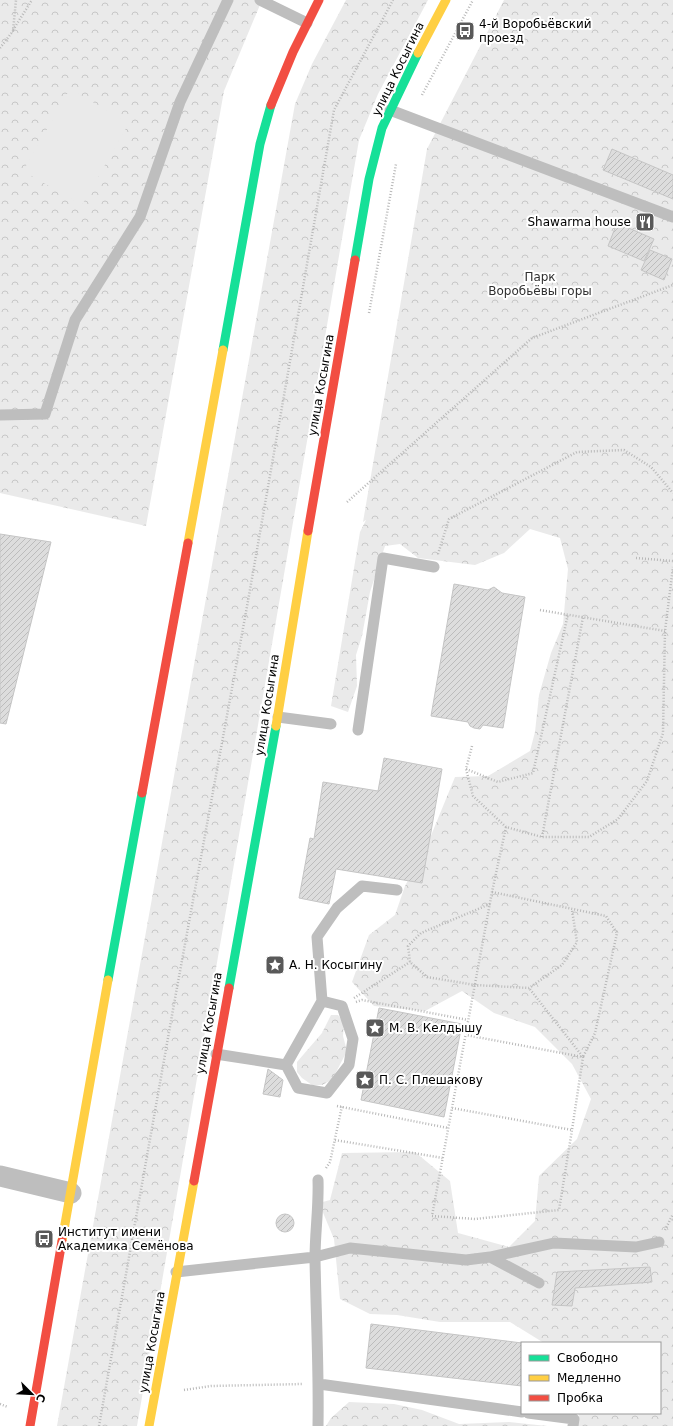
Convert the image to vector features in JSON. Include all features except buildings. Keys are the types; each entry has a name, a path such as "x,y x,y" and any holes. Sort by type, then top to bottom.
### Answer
{"main road":[{"path":"30,1426 260,144 266,117 276,88 319,0"},
{"name":"улица Косыгина","path":"149,1426 278,717 319,460 369,179 382,128 407,73 446,0"}],"street":[{"path":"0,1176 71,1193"}],"lane":[{"path":"0,415 45,414 75,320 140,217 180,102 228,0"},
{"path":"260,0 307,23"},
{"path":"390,110 673,217"},
{"path":"358,730 383,558 434,567"},
{"path":"278,717 331,724"},
{"path":"286,1065 322,1001 317,937 337,908 362,886 397,890"},
{"path":"286,1065 298,1088 327,1093 349,1065 353,1039 342,1006 322,1001"},
{"path":"216,1054 286,1065"},
{"path":"318,1180 319,1203 315,1257 319,1384 318,1426"},
{"path":"176,1272 315,1257 350,1248 466,1260 490,1258 554,1243 636,1247 659,1242"},
{"path":"490,1258 539,1283"},
{"path":"319,1384 521,1412"},
{"path":"536,1414 574,1419 573,1426"}],"path":[{"path":"13,31 16,0"},
{"path":"0,48 13,31 32,0"},
{"path":"99,1426 248,601 334,110 392,0"},
{"path":"347,502 532,338 673,286"},
{"path":"434,567 449,519 577,452 624,450 651,467 673,493"},
{"path":"636,558 673,562"},
{"path":"472,746 466,769 473,796 506,827 542,837 589,837 618,819 647,781 663,733 665,631 673,568"},
{"path":"540,610 665,631"},
{"path":"466,769 498,782 533,773 568,614"},
{"path":"542,837 583,617"},
{"path":"492,892 606,916 616,933 595,1033 583,1057 560,1210 475,1218 432,1216 492,892 506,827"},
{"path":"490,904 421,933 408,946 410,962 427,977 475,985 529,988 562,965 577,942 572,910"},
{"path":"342,1006 410,962"},
{"path":"529,988 583,1057"},
{"path":"342,1006 362,1000 468,1020"},
{"path":"466,1035 583,1057"},
{"path":"331,1105 448,1128"},
{"path":"318,1180 330,1162 342,1106"},
{"path":"452,1108 572,1130"},
{"path":"335,1140 443,1158"},
{"path":"184,1390 211,1386 319,1384"},
{"path":"0,1404 8,1407"}],"green space":[{"path":"0,0 262,0 224,91 146,526 0,493"},
{"path":"346,0 428,0 378,94 359,140 137,1426 57,1426 295,104 312,64"},
{"name":"Парк Воробьёвы горы","path":"504,0 673,0 673,1426 578,1426 579,1414 661,1414 661,1342 542,1342 510,1322 440,1322 397,1315 370,1314 340,1299 334,1239 319,1203 330,1200 342,1153 415,1152 450,1181 458,1233 509,1247 535,1221 539,1176 577,1139 591,1099 572,1064 535,1027 494,1013 462,991 425,1011 374,1006 352,982 369,935 395,915 405,886 430,838 455,777 488,776 530,751 535,732 539,695 551,653 563,624 568,569 560,538 530,529 504,553 475,565 418,558 400,544 385,546 370,592 362,636 356,655 357,686 348,712 331,706 360,532 366,520 363,522 427,149"},
{"path":"70,89 129,123 82,205 23,171"},
{"path":"331,1015 338,1015 344,1023 343,1036 347,1051 332,1080 322,1085 312,1085 302,1078 297,1072 297,1062 322,1033"},
{"path":"349,1402 394,1404 422,1410 459,1424 509,1422 547,1426 326,1426 331,1418"}],"traffic: fast":[{"path":"355,260 369,179 382,128 418,53"},
{"path":"223,350 260,144 271,105"},
{"path":"229,988 276,726"},
{"path":"108,980 142,793"}],"traffic: slow":[{"path":"418,53 446,0"},
{"path":"188,543 223,350"},
{"path":"276,726 308,531"},
{"path":"62,1241 108,980"},
{"path":"149,1426 194,1181"}],"traffic: jam":[{"path":"271,105 293,52 319,0"},
{"path":"308,531 355,260"},
{"path":"142,793 188,543"},
{"path":"194,1181 229,988"},
{"path":"30,1426 62,1241"}],"place":[{"name":"4-й Воробьёвский проезд","path":"465,31"},
{"name":"Shawarma house","path":"645,222"},
{"name":"А. Н. Косыгину","path":"275,965"},
{"name":"М. В. Келдышу","path":"375,1028"},
{"name":"П. С. Плешакову","path":"365,1080"},
{"name":"Институт имени Академика Семёнова","path":"44,1239"}]}
